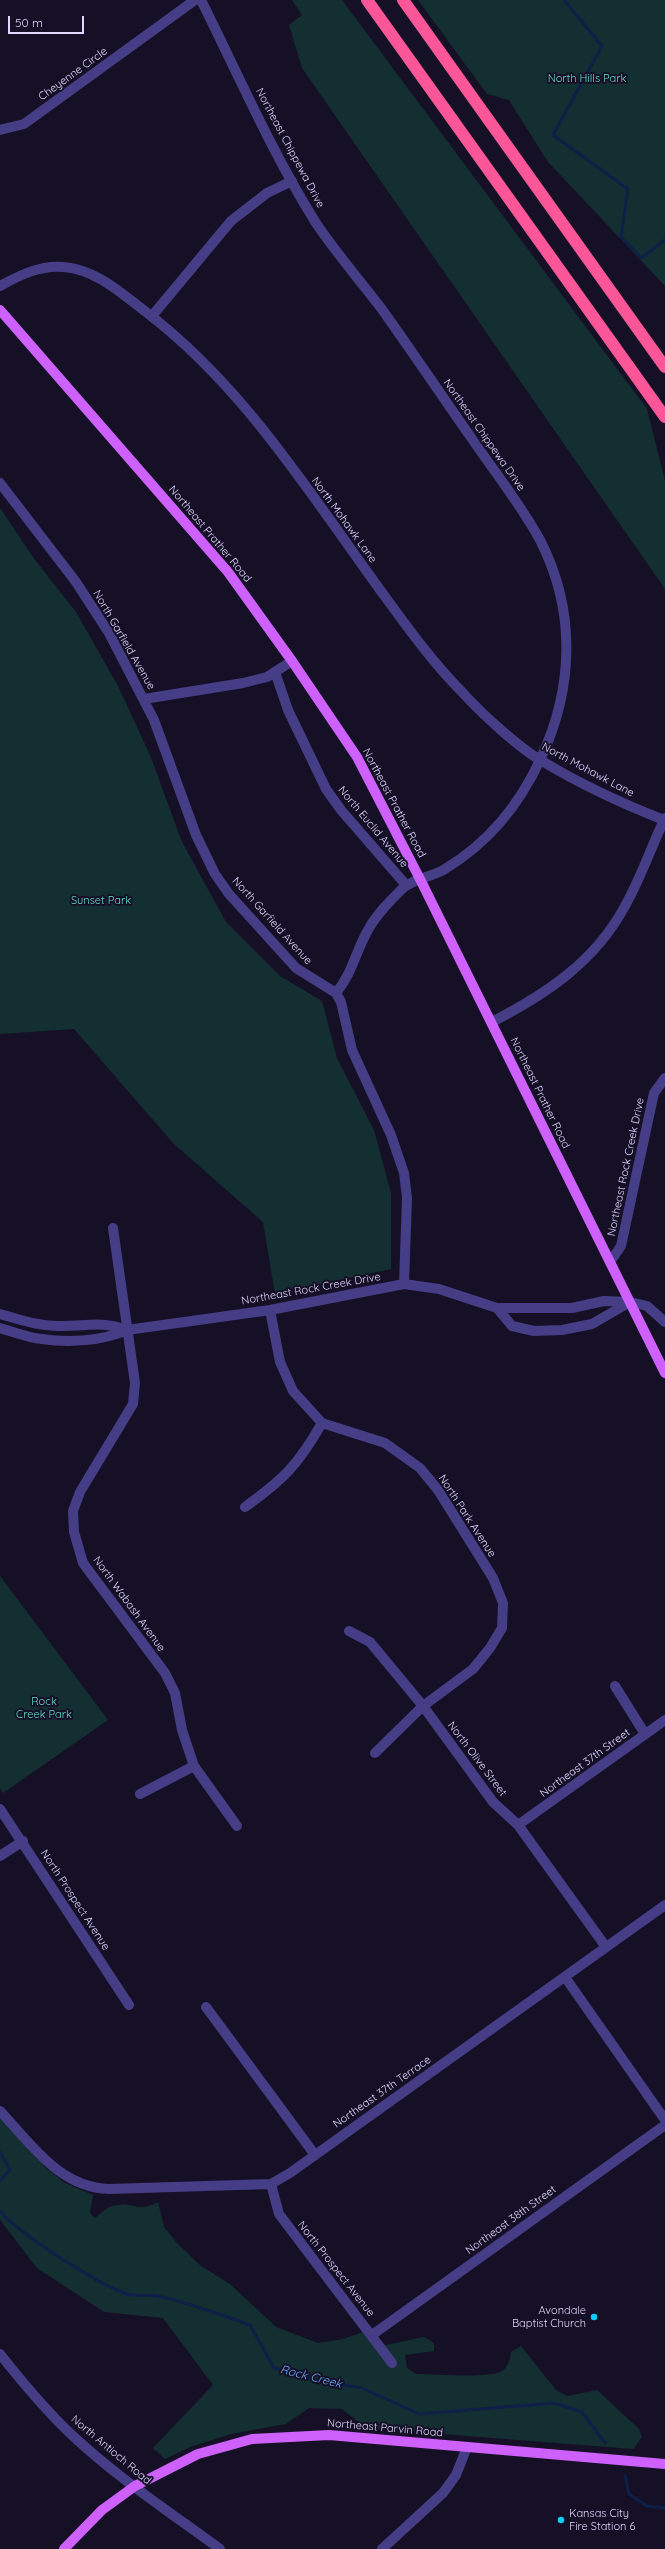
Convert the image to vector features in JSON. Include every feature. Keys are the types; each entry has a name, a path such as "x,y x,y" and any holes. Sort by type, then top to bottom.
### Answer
{"highway":[{"path":"367,0 665,417"},
{"path":"403,0 665,367"}],"main road":[{"name":"Northeast Prather Road","path":"0,310 228,572 292,661 357,757 492,1022 665,1373"},
{"name":"Northeast Parvin Road","path":"64,2549 102,2510 135,2486 198,2454 252,2439 329,2435 665,2464"}],"street":[{"name":"Cheyenne Circle","path":"0,130 24,124 195,0"},
{"name":"Northeast Chippewa Drive","path":"201,0 292,181 341,259 379,306 528,519 551,565 563,607 567,659 564,694 540,760 507,815 494,830 460,860 421,881 406,885"},
{"path":"152,316 231,221 267,193 292,181"},
{"name":"North Mohawk Lane","path":"0,286 24,273 41,268 53,267 75,269 114,286 152,316 204,361 254,416 413,636 474,704 540,760 636,809 664,819"},
{"name":"North Garfield Avenue","path":"0,483 76,582 109,633 144,699 196,835 215,874 230,894 296,968 336,993"},
{"path":"144,699 243,683 276,672 292,661"},
{"name":"North Euclid Avenue","path":"276,672 288,710 326,788 341,810 406,885"},
{"path":"492,1022 550,990 565,978 605,937 625,907 664,819"},
{"path":"404,1284 407,1198 399,1154 352,1050 341,1002 336,993 349,976 356,953 372,924 406,885"},
{"name":"Northeast Rock Creek Drive","path":"610,1262 620,1246 654,1093 665,1078"},
{"name":"North Wabash Avenue","path":"113,1228 135,1383 133,1404 121,1427 80,1492 73,1511 74,1532 83,1563 165,1673 175,1693 182,1730 194,1766 236,1826"},
{"name":"Northeast Rock Creek Drive","path":"0,1329 42,1339 87,1339 113,1336 127,1330 270,1310 404,1284 439,1289 497,1308 572,1308 604,1302 630,1302"},
{"path":"497,1308 512,1326 534,1331 562,1330 592,1324 630,1302 647,1306 665,1322"},
{"path":"245,1507 281,1481 304,1454 322,1423 293,1390 280,1362 270,1310"},
{"path":"0,1329 2,1314"},
{"name":"Northeast Rock Creek Drive","path":"2,1314 35,1324 57,1326 109,1323 127,1330"},
{"name":"North Park Avenue","path":"322,1423 385,1443 420,1468 438,1490 494,1578 503,1604 502,1628 490,1648 473,1669 423,1706 376,1753"},
{"name":"North Olive Street","path":"349,1631 370,1642 423,1706 493,1802 518,1825 606,1947"},
{"path":"615,1686 645,1734"},
{"name":"Northeast 37th Street","path":"518,1825 665,1720"},
{"path":"140,1794 194,1766"},
{"name":"North Prospect Avenue","path":"0,1809 23,1841 70,1917 129,2005"},
{"path":"0,1856 23,1841"},
{"name":"Northeast 37th Terrace","path":"271,2184 315,2155 665,1905"},
{"path":"565,1977 665,2120"},
{"path":"206,2007 315,2155"},
{"path":"0,2111 48,2163 77,2182 97,2189 271,2184"},
{"name":"Northeast 38th Street","path":"372,2336 665,2125"},
{"name":"North Prospect Avenue","path":"271,2184 279,2214 392,2363"},
{"name":"North Antioch Road","path":"0,2354 39,2402 74,2437 135,2486 220,2549"},
{"path":"382,2549 443,2493 456,2474 468,2447"}],"green space":[{"path":"292,0 342,0 647,409 665,481 665,589 302,68 289,25 302,15"},
{"name":"North Hills Park","path":"418,0 665,0 665,286 548,162 509,100 487,94"},
{"name":"Sunset Park","path":"0,508 35,560 76,612 118,686 150,755 182,842 226,922 280,976 322,1001 337,1058 374,1130 391,1193 391,1269 275,1294 263,1222 174,1144 74,1029 0,1034"},
{"name":"Rock Creek Park","path":"0,1576 108,1720 3,1793 0,1789"},
{"path":"0,2117 45,2167 65,2183 93,2195 90,2213 95,2218 105,2210 114,2206 123,2204 145,2207 158,2202 164,2227 176,2242 201,2266 230,2284 276,2327 318,2343 343,2339 363,2332 376,2347 424,2337 434,2343 434,2351 405,2355 407,2368 416,2374 460,2376 495,2373 502,2371 506,2367 511,2352 521,2346 556,2390 567,2396 597,2390 639,2429 642,2437 633,2449 366,2428 342,2409 309,2408 286,2424 231,2434 190,2447 165,2459 153,2448 213,2385 163,2318 104,2312 37,2268 0,2220"}],"waterway":[{"path":"564,0 602,46 553,135 628,189 621,237 641,258 665,240"},
{"name":"Rock Creek","path":"0,2152 10,2170 0,2181"},
{"name":"Rock Creek","path":"0,2211 9,2221 41,2245 79,2270 114,2289 131,2295 153,2295 181,2302 250,2325 274,2368 314,2380 362,2388 419,2414 554,2403 582,2412 605,2443"},
{"name":"Rock Creek","path":"625,2476 629,2494 647,2506 665,2508"}],"place":[{"name":"Avondale Baptist Church","path":"594,2317"},
{"name":"Kansas City Fire Station 6","path":"561,2520"}]}
